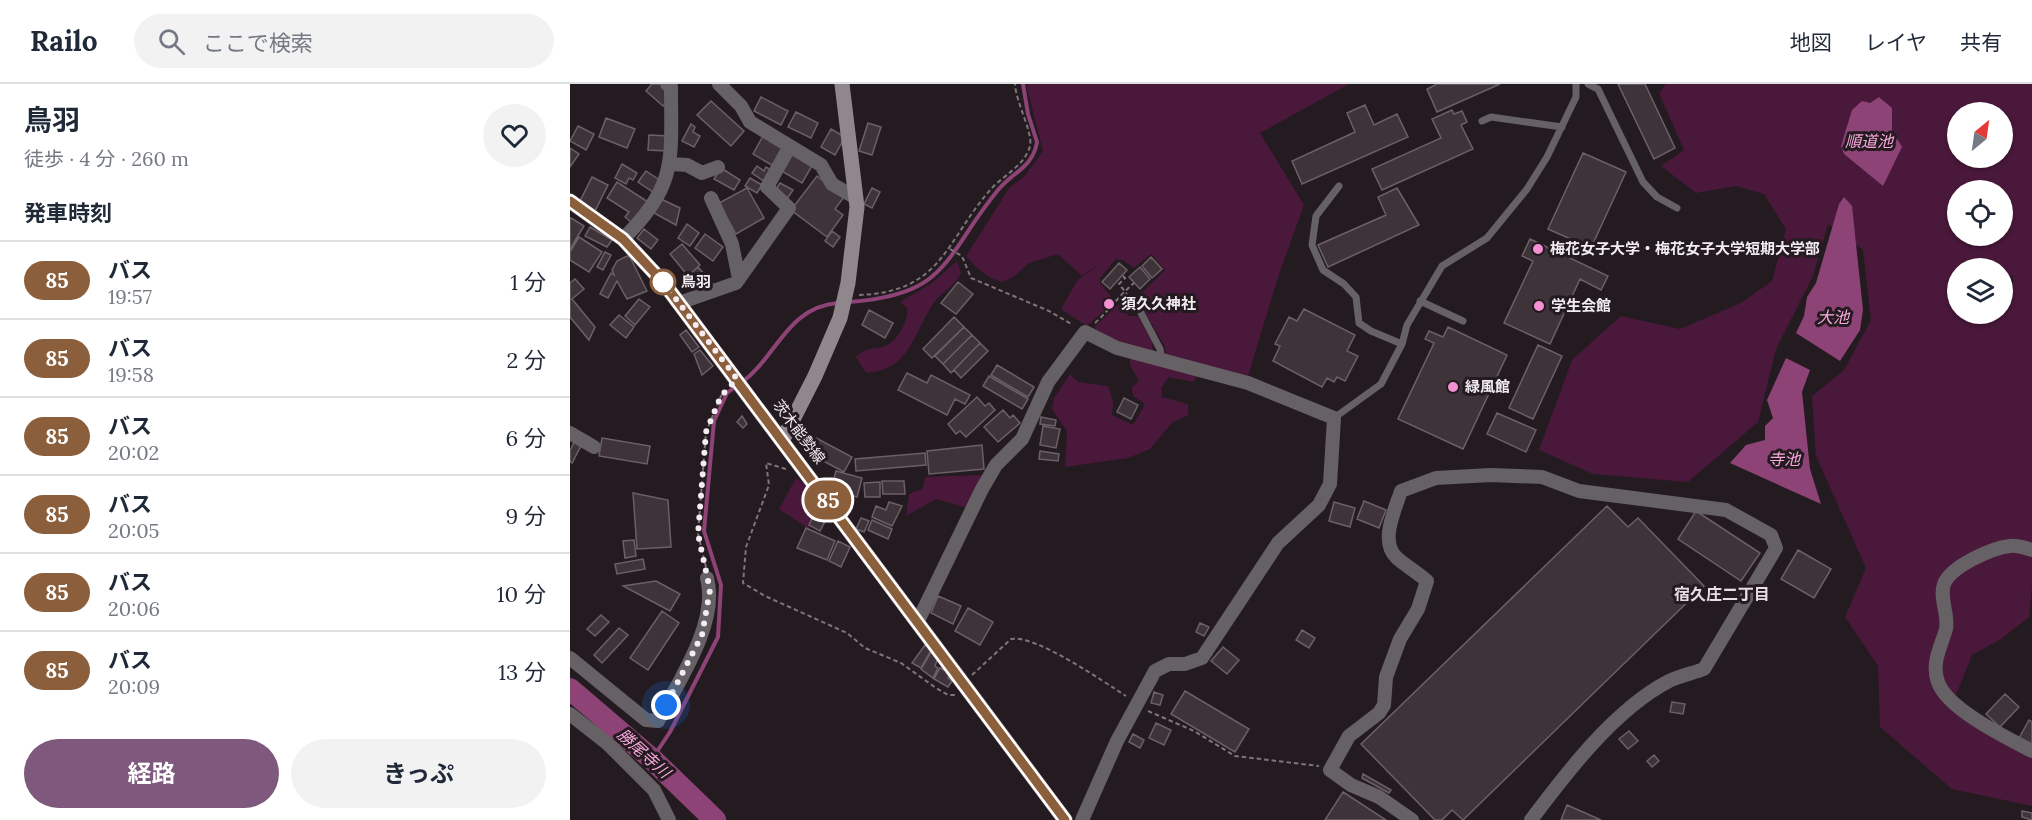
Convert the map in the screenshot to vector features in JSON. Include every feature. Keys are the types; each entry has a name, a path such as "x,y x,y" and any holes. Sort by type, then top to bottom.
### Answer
{"main road":[{"name":"茨木能勢線","path":"570,201 639,253 679,303 783,439 1065,820"}],"street":[{"path":"719,84 741,106 750,122 821,165 832,184 856,198"},
{"path":"783,439 815,376 844,301 856,198 842,84"},
{"path":"623,239 645,217 667,178 671,164 671,85"},
{"path":"679,303 729,286 739,279 789,208 767,187 790,146"},
{"path":"671,164 687,165 702,173 718,167"},
{"path":"711,198 732,244 739,279"},
{"path":"918,621 982,489 996,465 1022,440 1048,382 1087,330 1117,348 1248,383 1334,418 1330,484 1319,506 1278,543 1202,658 1185,663 1169,664 1155,671 1117,741 1082,820"},
{"path":"570,433 594,447"},
{"path":"1412,820 1379,797 1351,785 1330,770 1349,736 1379,713 1384,705 1386,677 1400,639 1418,609 1427,581 1395,557 1390,544 1388,532 1401,491 1436,478 1491,475 1542,477 1579,491 1726,510 1772,535 1776,548 1704,669 1670,681 1637,703 1575,761 1531,820"},
{"path":"2032,550 2010,546 1977,557 1950,575 1944,585 1947,621 1935,666 1938,683 1955,705 2032,751"},
{"path":"570,658 646,720 658,721 702,635 710,590 707,578"},
{"path":"570,714 608,744 654,790 669,820"}],"lane":[{"path":"1334,418 1381,384 1402,344 1407,325 1442,266 1487,238 1527,189 1576,97 1576,84"},
{"path":"1588,84 1598,89 1643,182 1657,197 1677,208"},
{"path":"1482,121 1491,117 1562,127"},
{"path":"1339,186 1316,216 1312,245 1323,270 1356,297 1359,322 1371,331 1402,344"},
{"path":"1420,301 1463,321"},
{"path":"1141,313 1159,345 1162,360"}],"path":[{"path":"844,301 907,285 934,269 989,192 1022,161 1029,149 1030,134 1020,113 1015,84"},
{"path":"950,249 962,256 971,278 1087,330 1120,301 1125,291 1134,283"},
{"path":"1123,276 1125,278 1119,284 1141,313"},
{"path":"707,578 698,534 706,432 721,396 741,384"},
{"path":"786,469 766,463 769,485 746,547 743,583 765,596 847,633 865,648 901,663 948,695 958,694 1011,639 1022,638 1077,665 1137,704 1194,731 1235,756 1310,763 1330,770"}],"shaded area":[{"path":"1026,84 1349,84 1260,133 1304,205 1279,274 1248,376 1166,356 1165,347 1144,311 1150,299 1141,294 1165,270 1151,254 1134,268 1123,260 1116,259 1100,278 1100,283 1115,301 1087,326 1061,309 1077,281 1108,257 1082,276 1058,254 1029,263 1013,277 1002,282 982,272 966,256 1010,187 1025,176 1043,151"},
{"path":"1666,84 2032,84 2032,585 2029,617 2001,639 1972,655 1952,705 2032,752 2032,806 1952,789 1880,727 1878,666 1845,617 1866,568 1816,456 1812,396 1844,370 1871,320 1863,250 1828,224 1813,276 1776,349 1758,422 1688,482 1593,474 1539,450 1572,360 1621,316 1680,329 1741,303 1772,281 1786,229 1764,194 1736,186 1696,193 1661,166 1684,150 1659,93"},
{"path":"957,261 961,273 959,278 933,304 915,338 901,358 881,370 866,373 856,357 865,350 887,345 899,334 907,313 907,308 900,302 932,283"},
{"path":"1119,304 1129,316 1138,316 1152,342 1153,352 1118,343 1096,330 1095,326"},
{"path":"1130,357 1199,374 1193,382 1169,377 1161,388 1162,397 1188,404 1188,415 1172,423 1150,449 1128,458 1065,467 1067,431 1052,409 1054,398 1070,374 1078,382 1108,386 1113,401 1112,415 1133,425 1145,404 1133,396 1132,387 1139,381 1130,365"},
{"path":"982,475 967,508 936,499 906,516 909,494 922,489 926,477"},
{"path":"796,478 809,487 821,502 809,529 779,509"}],"water":[{"name":"順道池","path":"1879,97 1892,108 1892,130 1902,147 1883,186 1844,154 1841,146 1852,110 1862,101 1870,103"},
{"name":"大池","path":"1844,197 1852,206 1863,310 1860,330 1840,361 1796,333 1804,316 1807,297 1816,283 1839,204"},
{"name":"寺池","path":"1786,358 1810,370 1802,392 1810,469 1821,504 1730,463 1746,445 1765,440 1765,426 1773,418 1767,400"}],"building":[{"path":"652,84 661,84 666,88 669,99 663,106 646,91"},
{"path":"1437,84 1500,84 1437,112 1427,89"},
{"path":"1618,84 1645,84 1675,148 1654,159"},
{"path":"761,97 788,111 781,125 754,111"},
{"path":"711,101 744,131 731,146 697,115"},
{"path":"1365,105 1374,125 1397,114 1408,137 1302,184 1292,161 1355,132 1347,113"},
{"path":"1452,110 1454,114 1462,111 1467,122 1461,125 1473,149 1382,190 1372,169 1441,138 1432,119"},
{"path":"796,112 818,123 811,138 788,127"},
{"path":"606,118 635,129 627,148 599,137"},
{"path":"868,123 881,127 872,155 859,151"},
{"path":"691,124 695,127 693,132 700,136 694,147 682,141"},
{"path":"578,126 594,134 586,150 570,141"},
{"path":"831,129 845,137 835,155 821,147"},
{"path":"649,135 669,136 668,151 648,150"},
{"path":"763,136 785,149 775,167 753,154"},
{"path":"570,148 579,154 570,167"},
{"path":"790,152 813,164 802,183 780,170"},
{"path":"1583,153 1626,172 1591,248 1548,229"},
{"path":"622,164 637,173 633,180 629,178 626,184 615,178"},
{"path":"757,166 764,171 766,167 773,171 765,182 752,173"},
{"path":"721,168 740,180 734,190 714,179"},
{"path":"646,171 661,181 653,192 638,182"},
{"path":"817,176 844,197 835,209 843,215 827,237 791,210"},
{"path":"592,177 608,185 595,211 579,203"},
{"path":"750,178 762,185 757,193 745,186"},
{"path":"617,182 648,202 632,223 625,217 629,212 607,198"},
{"path":"780,183 793,190 787,199 775,191"},
{"path":"747,188 764,218 736,234 719,203"},
{"path":"872,188 880,192 872,208 864,204"},
{"path":"1397,188 1419,225 1328,267 1318,245 1386,215 1378,197"},
{"path":"661,199 680,208 676,225 654,213"},
{"path":"570,219 584,226 570,249"},
{"path":"687,224 699,233 690,246 678,238"},
{"path":"590,227 612,240 607,247 585,236"},
{"path":"644,229 658,240 651,249 637,238"},
{"path":"832,231 840,237 833,247 825,241"},
{"path":"705,234 723,247 713,261 695,248"},
{"path":"579,237 602,252 589,272 570,260 570,252"},
{"name":"学生会館","path":"1530,239 1608,276 1601,290 1580,279 1550,344 1504,323 1533,261 1522,256"},
{"path":"682,244 700,265 688,276 670,254"},
{"path":"605,252 611,255 603,270 597,267"},
{"path":"627,256 630,257 647,291 627,299 617,281 608,298 600,294 611,273 614,275 612,270 617,261"},
{"path":"1151,257 1162,269 1152,278 1142,266"},
{"path":"1119,263 1127,270 1110,289 1102,282"},
{"path":"698,267 713,284 699,295 685,278"},
{"path":"1140,267 1150,279 1140,289 1129,277"},
{"path":"575,279 584,289 572,299 595,327 589,340 570,317 570,283"},
{"path":"958,282 973,294 956,314 941,303"},
{"path":"639,299 650,307 635,325 625,316"},
{"path":"1304,309 1355,335 1347,351 1358,356 1345,381 1337,377 1334,382 1327,378 1322,387 1273,361 1280,346 1275,344 1289,317 1297,321"},
{"path":"869,310 893,323 885,338 862,325"},
{"path":"619,315 634,327 626,338 610,325"},
{"path":"954,317 964,327 932,358 923,349"},
{"path":"964,327 972,335 943,364 935,356"},
{"name":"緑風館","path":"1448,327 1507,355 1463,449 1398,419 1434,343 1425,339 1429,331 1443,337"},
{"path":"686,330 699,347 692,352 680,335"},
{"path":"972,335 980,343 951,373 943,364"},
{"path":"980,343 988,351 961,378 954,370"},
{"path":"1538,345 1562,356 1533,419 1509,408"},
{"path":"700,350 713,366 702,375 694,354"},
{"path":"997,365 1034,387 1028,397 991,375"},
{"path":"907,373 927,383 931,375 970,395 965,404 955,399 947,415 898,390"},
{"path":"989,376 1028,399 1022,409 983,386"},
{"path":"977,397 985,406 989,403 995,410 966,437 960,431 956,434 948,424"},
{"path":"1124,398 1138,405 1131,419 1117,412"},
{"path":"1003,410 1010,418 1013,415 1020,423 998,442 984,427"},
{"path":"1497,413 1536,430 1526,452 1487,434"},
{"path":"742,416 747,424 743,428 737,422"},
{"path":"1041,417 1056,420 1055,426 1040,424"},
{"path":"1043,426 1060,429 1056,448 1040,445"},
{"path":"602,438 650,446 647,464 599,456"},
{"path":"816,438 852,457 844,472 808,453"},
{"path":"575,440 582,444 572,463 570,462 570,451"},
{"path":"982,445 984,469 929,474 927,451"},
{"path":"1040,451 1059,454 1058,461 1039,459"},
{"path":"925,453 926,465 856,471 855,459"},
{"path":"836,471 862,478 857,497 831,489"},
{"path":"882,481 904,481 905,494 883,494"},
{"path":"880,482 880,497 865,497 864,483"},
{"path":"633,493 668,500 671,547 637,549"},
{"path":"1364,501 1386,510 1379,528 1357,519"},
{"path":"889,502 902,506 892,526 872,517 876,506 886,510"},
{"path":"1334,502 1355,508 1350,527 1329,521"},
{"path":"819,504 831,510 820,531 809,525"},
{"path":"1607,506 1628,527 1638,518 1704,586 1463,820 1452,810 1442,820 1435,820 1361,744"},
{"path":"1696,511 1760,553 1741,581 1678,539"},
{"path":"861,518 869,521 864,532 856,529"},
{"path":"872,520 892,529 888,539 868,530"},
{"path":"806,528 835,541 827,560 797,548"},
{"path":"634,540 636,556 625,558 623,541"},
{"path":"838,541 850,547 841,567 829,561"},
{"path":"1798,550 1831,569 1814,598 1781,579"},
{"path":"643,559 645,569 617,574 615,564"},
{"path":"656,581 680,594 670,611 623,586"},
{"path":"938,596 961,606 953,624 931,613"},
{"path":"968,608 993,622 980,645 955,631"},
{"path":"662,611 679,623 648,670 630,658"},
{"path":"601,615 609,622 595,636 587,629"},
{"path":"1200,623 1209,627 1204,636 1196,632"},
{"path":"619,628 628,635 602,663 594,655"},
{"path":"1302,630 1315,638 1309,648 1296,640"},
{"path":"925,645 932,649 921,668 912,663"},
{"path":"1223,647 1239,660 1227,674 1211,661"},
{"path":"931,652 938,658 935,666 938,668 933,678 921,669"},
{"path":"940,668 950,673 948,678 952,681 948,687 934,679"},
{"path":"1185,691 1249,729 1235,752 1171,714"},
{"path":"1154,692 1163,695 1160,705 1151,703"},
{"path":"2005,694 2019,707 2000,727 1986,714"},
{"path":"1672,702 1685,704 1683,714 1670,712"},
{"path":"2029,720 2032,722 2032,747 2018,740"},
{"path":"1156,723 1171,730 1164,745 1149,738"},
{"path":"1629,731 1638,741 1628,749 1619,739"},
{"path":"1133,734 1144,740 1140,748 1129,742"},
{"path":"1654,755 1659,761 1652,767 1647,761"},
{"path":"1363,774 1391,790 1389,793 1362,778"},
{"path":"1343,792 1386,820 1325,820"},
{"path":"1567,805 1601,820 1561,820"},
{"path":"2022,811 2032,813 2032,820 2022,817"}],"waterway":[{"path":"849,302 882,298 907,291 926,281 953,253 998,190 1031,158 1037,142 1028,114 1023,84"},
{"path":"741,383 764,360 794,323 821,307 838,303"},
{"path":"652,759 670,732 718,637 721,585 704,531 714,421 727,393 735,387"},
{"name":"勝尾寺川","path":"570,689 652,759 715,820"}],"bus line":[{"name":"85","path":"570,201 623,239 639,253 663,282 794,454 1065,820"}],"place":[{"name":"梅花女子大学・梅花女子大学短期大学部","path":"1538,249"},
{"name":"鳥羽","path":"663,282"},
{"name":"須久久神社","path":"1109,304"},
{"name":"学生会館","path":"1539,306"},
{"name":"緑風館","path":"1453,387"}],"district":[{"name":"宿久庄二丁目","path":"1722,594"}],"route":[{"path":"663,282 737,379 721,396 706,432 698,534 710,590 702,635 666,705"}]}
